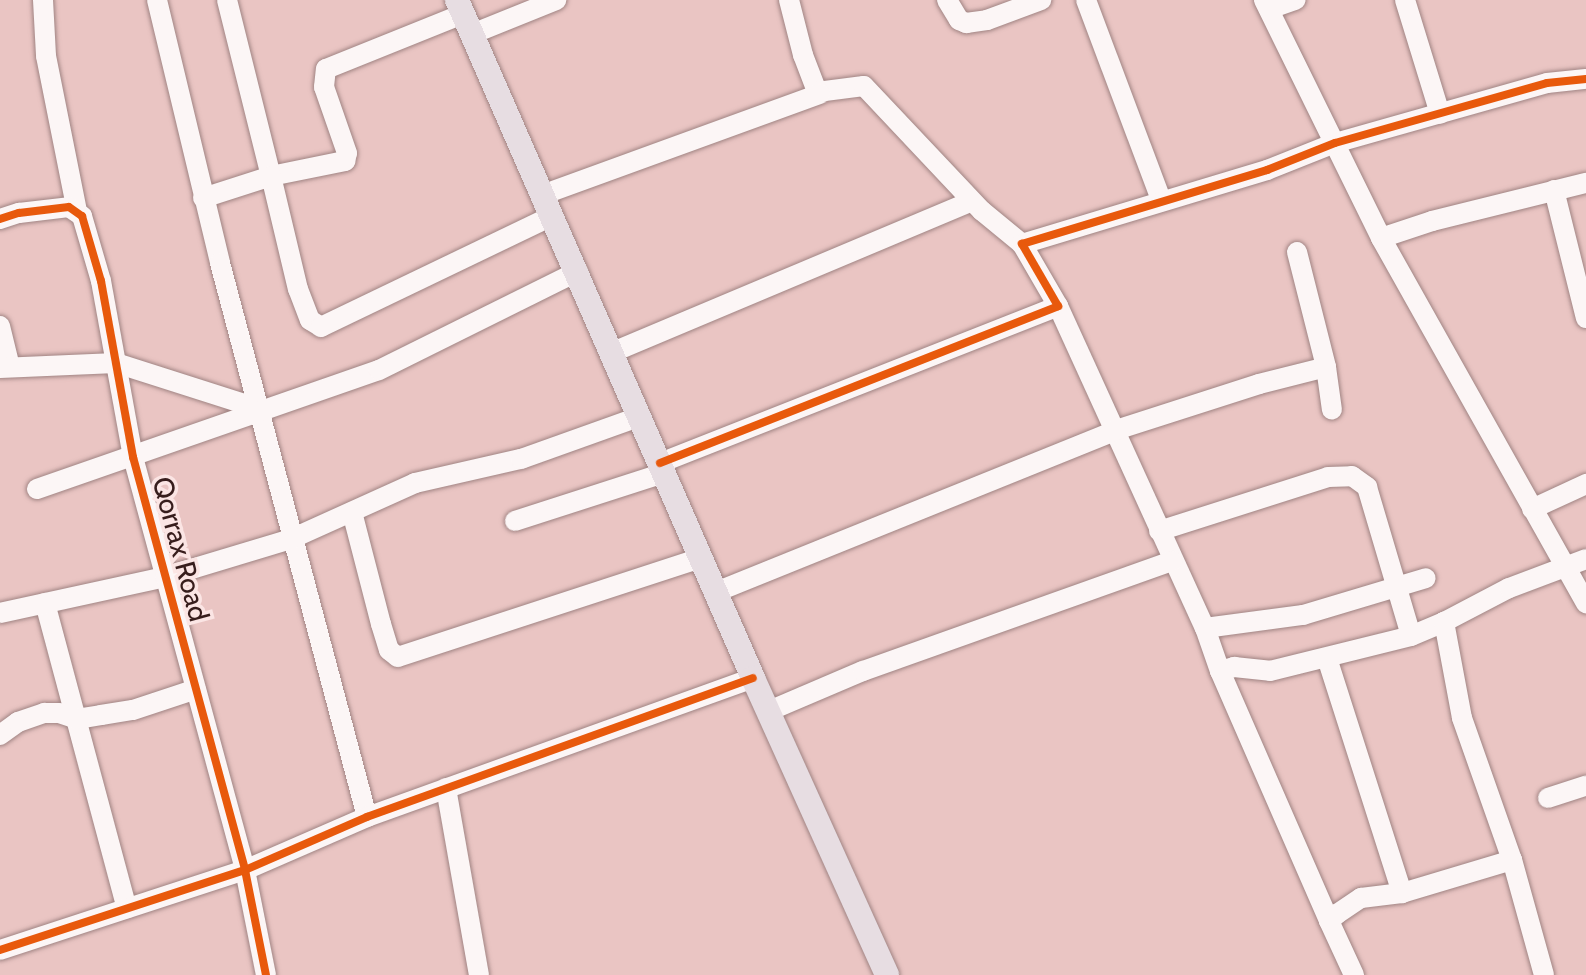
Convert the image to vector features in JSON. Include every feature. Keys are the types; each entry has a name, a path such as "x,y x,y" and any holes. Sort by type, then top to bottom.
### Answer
{"main road":[{"path":"464,16 578,271 753,678 887,975"}],"street":[{"name":"Qorrax Road","path":"43,0 46,56 77,211 82,216 101,281 133,457 245,870 266,975"},
{"path":"157,0 203,198 367,817"},
{"path":"227,0 305,310 314,325 321,327 547,206 820,94 864,86 972,201 1022,244 1058,306 1205,628 1220,671 1354,975"},
{"path":"203,198 271,176 345,161 347,153 324,87 326,69 464,16 556,0"},
{"path":"789,0 803,55 820,94"},
{"path":"947,0 959,20 966,23 987,20 1041,0"},
{"path":"1086,0 1161,200"},
{"path":"1295,0 1267,4 1381,238 1586,603"},
{"path":"1405,0 1440,114"},
{"path":"1022,244 1267,170 1335,143 1547,83 1586,79"},
{"path":"1381,238 1432,221 1586,183"},
{"path":"1554,190 1586,318"},
{"path":"613,352 972,201"},
{"path":"0,219 56,208 69,207 77,211"},
{"path":"1297,252 1326,367 1332,410"},
{"path":"37,489 379,370 578,271"},
{"path":"515,521 662,468 1058,306"},
{"path":"0,326 5,367 116,363 258,410"},
{"path":"716,592 1116,430 1259,384 1326,367"},
{"path":"0,613 165,577 291,539 415,483 521,459 641,416"},
{"path":"1159,531 1328,477 1352,476 1367,487 1411,636"},
{"path":"1532,509 1586,484"},
{"path":"352,512 389,650 398,657 701,558"},
{"path":"1220,671 1234,667 1270,671 1411,636 1509,588 1586,559"},
{"path":"769,711 863,671 1172,561"},
{"path":"1205,628 1303,615 1426,578"},
{"path":"45,603 127,908"},
{"path":"1444,622 1462,718 1512,860 1544,975"},
{"path":"1327,658 1402,893"},
{"path":"0,950 245,870 367,817 753,678"},
{"path":"0,735 18,722 44,713 59,713 77,719 133,710 196,689"},
{"path":"1548,798 1586,786"},
{"path":"446,788 479,975"},
{"path":"1329,921 1361,898 1402,893 1512,860"}],"cycle path":[{"path":"660,463 1058,306 1022,244 1267,170 1335,143 1547,83 1586,79"},
{"path":"0,219 19,213 69,207 82,216 101,281 133,457 245,870 266,975"},
{"path":"0,950 245,870 367,817 753,678"}]}
